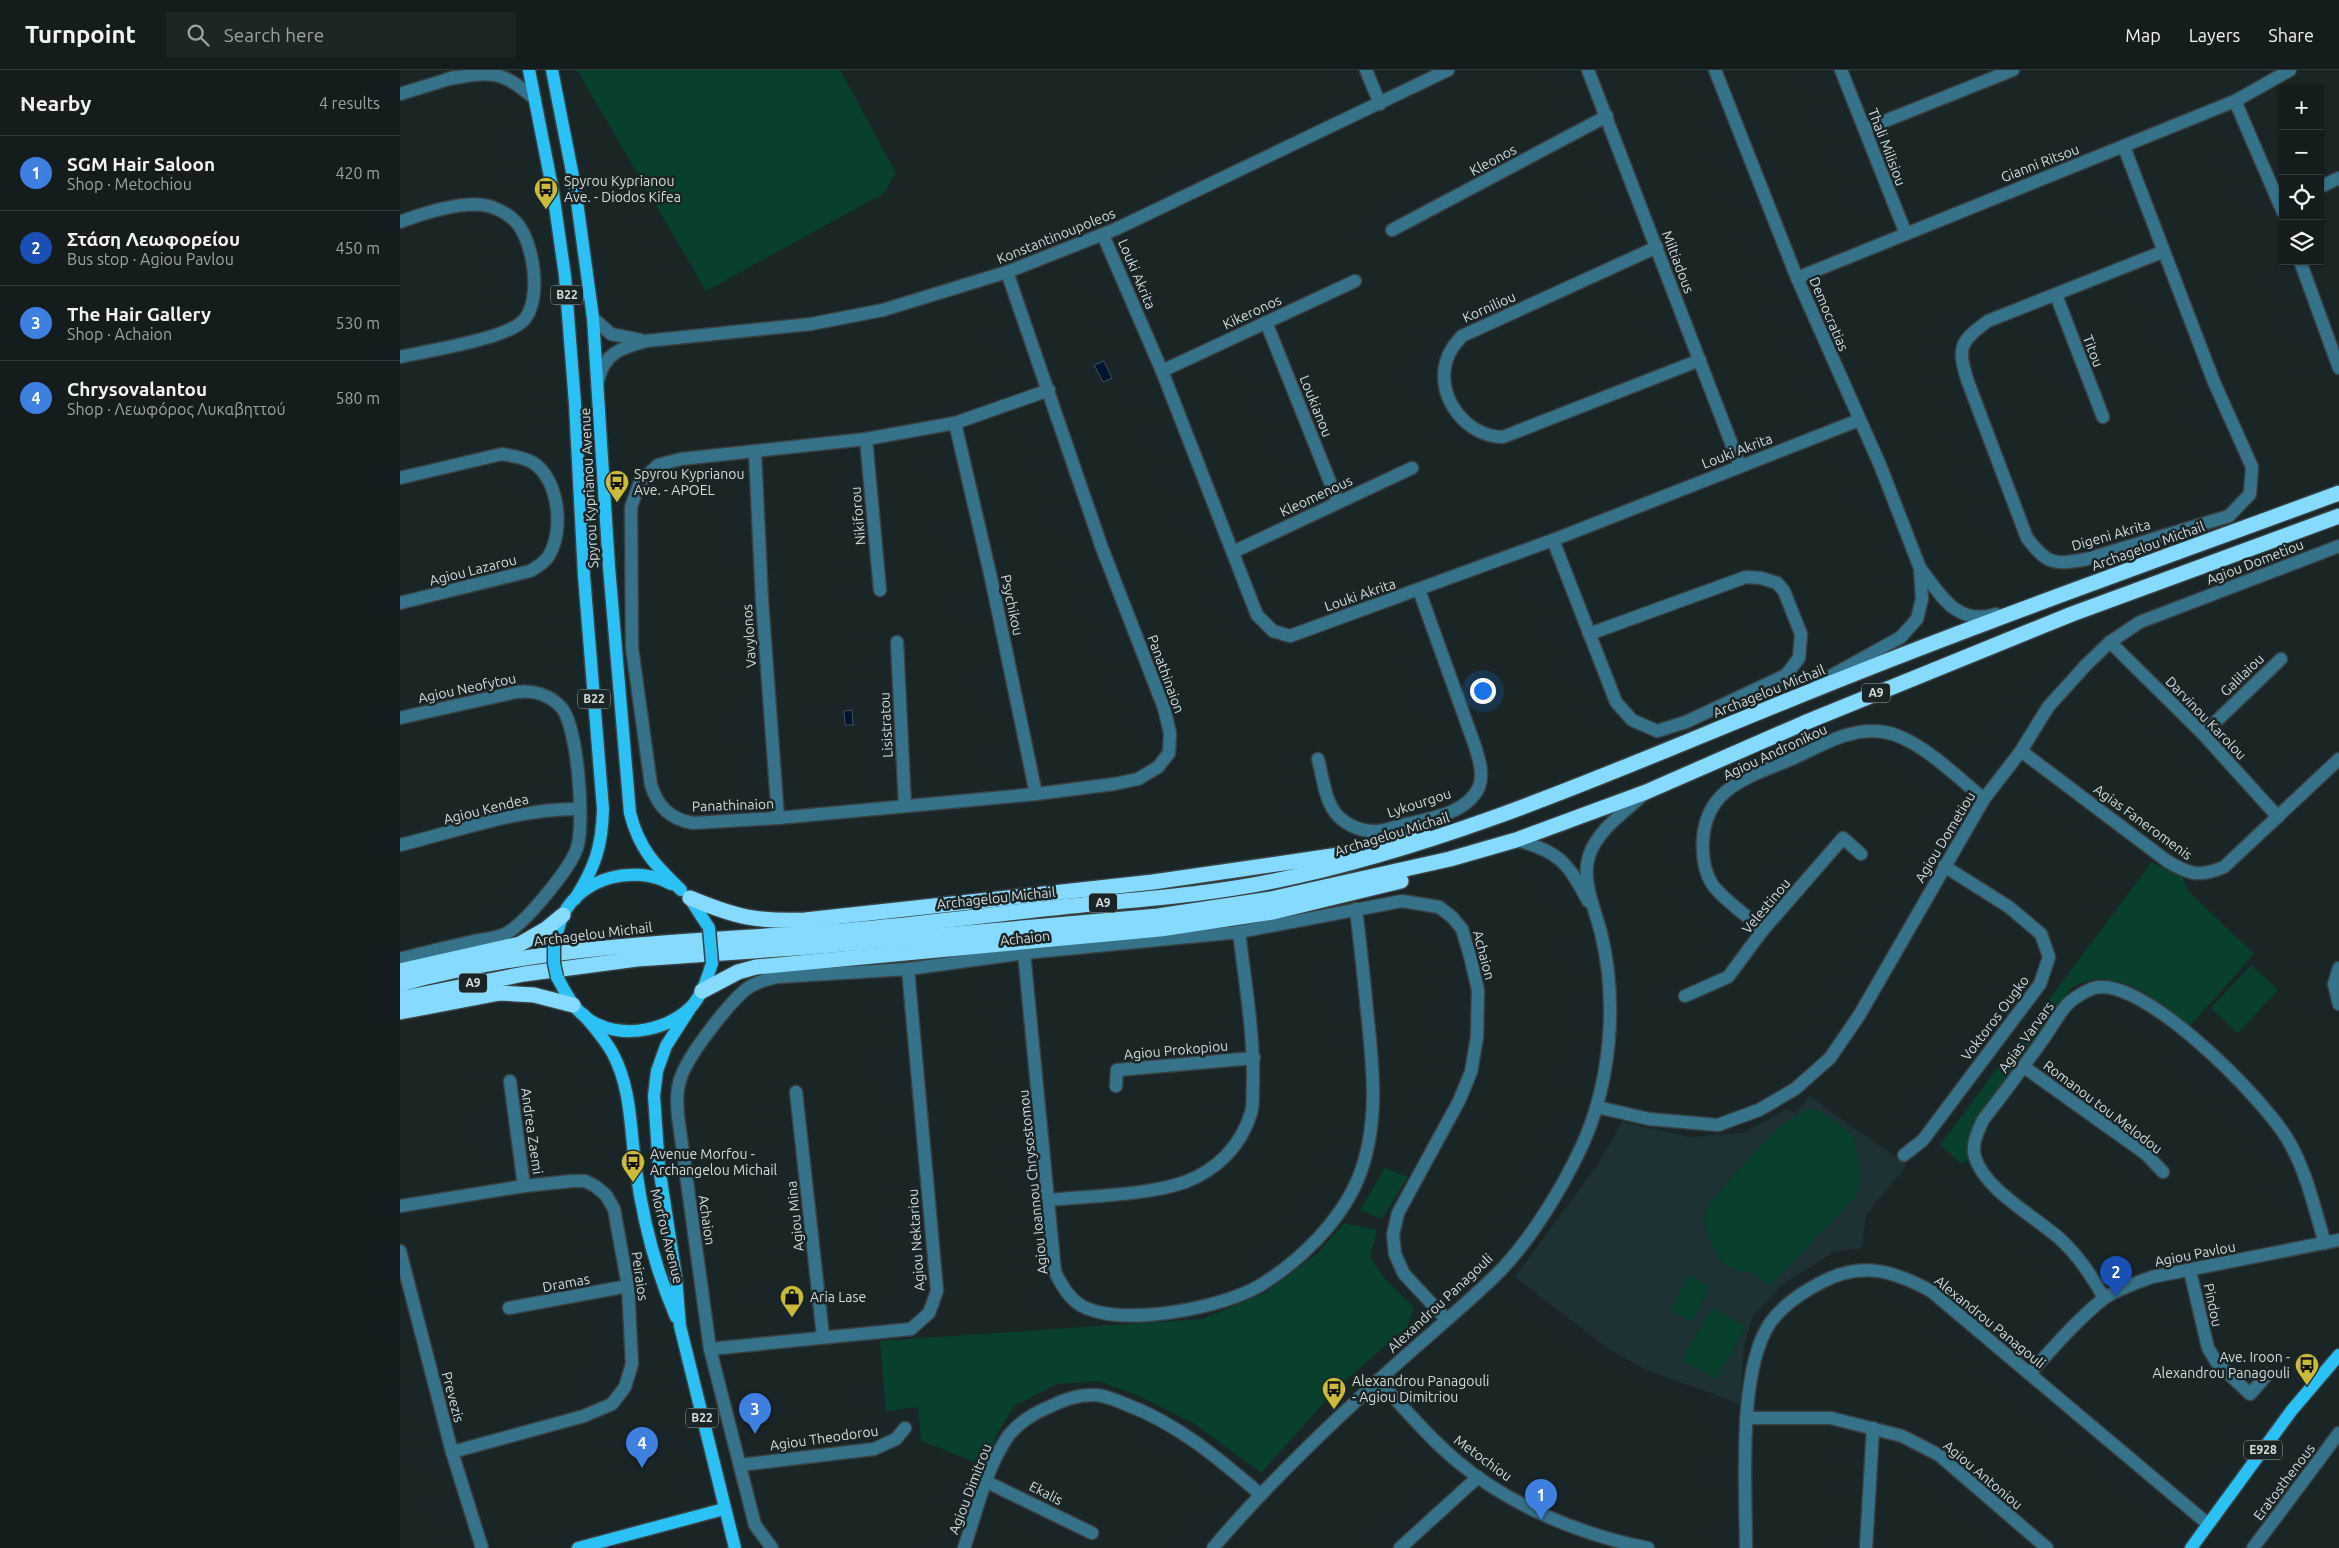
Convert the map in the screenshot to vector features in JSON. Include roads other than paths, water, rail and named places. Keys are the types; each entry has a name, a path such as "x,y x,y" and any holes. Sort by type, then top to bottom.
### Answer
{"highway":[{"name":"Archagelou Michail","path":"400,984 520,959 636,944 808,934 1146,898 1267,883 1334,869 1401,851 1590,783 1791,699 2034,604 2339,493"},
{"name":"A9","path":"400,999 506,977 638,959 818,946 1158,916 1271,899 1450,859 1516,840 1646,792 1804,723 2041,626 2339,516"},
{"path":"685,894 720,911 752,920 805,920 1154,882 1332,856 1399,839 1470,826"},
{"path":"702,991 738,972 756,968 1160,929 1273,912 1421,876 1450,859"},
{"path":"400,971 520,944 546,929 563,915"},
{"path":"400,1012 500,993 534,996 578,1009"}],"main road":[{"name":"Spyrou Kyprianou Avenue","path":"529,70 536,99 565,276 575,395 584,576 603,808 600,844 593,869 574,899"},
{"name":"Spyrou Kyprianou Avenue","path":"552,70 575,187 593,318 609,567 630,813 640,845 652,862 685,894"},
{"name":"B22","path":"626,874 654,878 685,894 709,928 712,963 702,991 691,1007 672,1022 650,1030 626,1032 603,1026 578,1009 557,977 554,963 554,944 563,915 574,899 589,887 607,878 626,874"},
{"name":"Morfou Avenue","path":"691,1007 666,1046 656,1071 654,1096 659,1167 676,1277 680,1326 735,1548"},
{"name":"Morfou Avenue","path":"578,1009 604,1039 620,1068 628,1101 636,1171 659,1278 680,1326"},
{"name":"E928","path":"2191,1548 2292,1410 2339,1355"},
{"path":"578,1548 724,1509"}],"street":[{"path":"400,94 474,70"},
{"path":"1366,70 1380,104"},
{"name":"Konstantinoupoleos","path":"598,381 603,363 612,355 620,349 646,341 820,322 883,310 1007,272 1104,235 1448,70"},
{"name":"Miltiadous","path":"1588,70 1740,466"},
{"name":"Democratias","path":"1715,70 1797,278 1880,465 1920,568 1947,602 1970,617 1984,618 2034,604"},
{"name":"Thali Milisiou","path":"1841,70 1906,234"},
{"path":"1865,129 2013,70"},
{"name":"Gianni Ritsou","path":"1797,278 2235,101 2290,70"},
{"path":"448,79 484,73 502,75 519,84 536,99"},
{"path":"2235,101 2279,199"},
{"name":"Kleonos","path":"1392,230 1607,116"},
{"name":"Digeni Akrita","path":"2124,147 2162,252 2214,382 2252,468 2250,494 2229,516 2087,559 2062,563 2042,557 2027,538 1960,358 1968,336 1988,321 2162,252"},
{"path":"2324,184 2339,178"},
{"path":"400,222 454,206 475,204 494,208 515,221 521,229 532,261 535,284 531,309 524,321 512,329 485,338 400,357"},
{"name":"Louki Akrita","path":"1104,235 1162,371 1258,615 1273,631 1290,636 1553,540 1859,420"},
{"name":"Korniliou","path":"1657,247 1462,336 1449,353 1446,362 1446,384 1450,398 1465,424 1479,433 1492,437 1503,437 1700,360"},
{"path":"2301,265 2339,368"},
{"name":"Panathinaion","path":"1007,272 1049,390 1102,548 1164,708 1170,733 1169,752 1158,767 1138,779 1036,794 693,824 671,816 657,802 651,785 632,648 632,507 640,482 658,465 681,458 755,452 866,439 955,423 1049,390"},
{"name":"Kikeronos","path":"1162,371 1355,281"},
{"name":"Titou","path":"2056,295 2103,417"},
{"name":"Konstantinoupoleos","path":"593,318 611,334 646,341"},
{"name":"Loukianou","path":"1266,322 1338,502"},
{"name":"Psychikou","path":"955,423 1036,794"},
{"name":"Nikiforou","path":"866,439 880,590"},
{"name":"Vavylonos","path":"755,452 762,600 778,818"},
{"name":"Agiou Lazarou","path":"400,478 502,454 518,457 532,462 545,474 553,487 556,526 553,546 548,556 542,564 530,571 400,604"},
{"name":"Kleomenous","path":"1233,552 1412,468"},
{"path":"1553,540 1616,702 1632,720 1656,731 1686,722 1786,674 1799,658 1801,634 1784,591 1777,583 1761,578 1746,577 1590,634"},
{"name":"Agiou Dometiou","path":"1597,1107 1654,1120 1718,1125 1759,1110 1795,1089 1830,1058 1860,1014 1984,799 2021,751 2048,707 2083,668 2110,642 2140,622 2339,546"},
{"name":"Democratias","path":"1791,699 1856,660 1901,638 1917,619 1922,599 1920,568"},
{"name":"Lykourgou","path":"1318,759 1329,801 1337,815 1347,823 1360,829 1376,832 1452,811 1468,802 1478,788 1482,772 1476,746 1419,590"},
{"name":"Lisistratou","path":"897,642 905,806"},
{"name":"Darvinou Karolou","path":"2110,642 2203,734 2278,817"},
{"name":"Galilaiou","path":"2203,734 2281,659"},
{"name":"Agiou Neofytou","path":"400,718 516,692 534,692 550,698 561,706 571,729 576,749 580,809 580,839 572,859 540,900 514,928 502,936 400,958"},
{"name":"Agiou Andronikou","path":"1763,930 1713,886 1705,870 1702,852 1703,828 1714,803 1736,783 1834,740 1863,730 1901,736 1937,761 1984,799"},
{"name":"Agias Faneromenis","path":"2021,751 2167,861 2187,873 2208,874 2224,867 2339,759"},
{"name":"Alexandrou Panagouli","path":"1213,1548 1260,1494 1378,1380 1497,1274 1546,1210 1581,1147 1597,1107 1606,1061 1610,1010 1608,975 1601,933 1586,873 1588,856 1597,838 1646,792"},
{"name":"Agiou Kendea","path":"400,845 525,814 547,810 580,809"},
{"name":"Velestinou","path":"1685,996 1728,977 1763,930 1843,838 1861,854"},
{"name":"Alexandrou Panagouli","path":"1516,840 1539,847 1567,864 1595,915"},
{"name":"Voktoros Ougko","path":"1904,1155 1923,1140 2040,984 2049,957 2041,934 2009,907 1944,866"},
{"name":"Achaion","path":"772,1548 755,1525 710,1349 677,1097 680,1078 690,1059 746,989 764,980 777,977 908,968 1024,953 1240,932 1402,901 1439,907 1452,917 1462,929 1470,956 1478,990 1477,1037 1471,1072 1459,1101 1398,1213 1393,1235 1395,1254 1404,1274 1446,1319"},
{"name":"Agiou Ioannou Chrysostomou","path":"1024,953 1050,1200 1055,1272 1062,1287 1085,1308 1102,1313 1150,1315 1194,1309 1258,1286 1307,1249 1340,1211 1358,1180 1370,1137 1374,1074 1356,909"},
{"path":"1050,1200 1161,1188 1185,1182 1222,1160 1235,1147 1252,1111 1254,1058 1240,932"},
{"name":"Agiou Nektariou","path":"710,1349 823,1336 911,1329 929,1313 937,1292 908,968"},
{"path":"2339,968 2334,984 2339,1004"},
{"name":"Agias Varvars","path":"2104,1298 2092,1274 2060,1239 1986,1179 1974,1156 1975,1139 1983,1120 2070,1002 2094,988 2116,989 2147,1002 2220,1061 2249,1088 2282,1131 2302,1166 2325,1243"},
{"name":"Agiou Prokopiou","path":"1116,1086 1117,1070 1254,1058"},
{"name":"Romanou tou Melodou","path":"2024,1066 2146,1154 2164,1172"},
{"name":"Andrea Zaemi","path":"510,1081 524,1186"},
{"name":"Agiou Mina","path":"796,1092 823,1336"},
{"name":"Peiraios","path":"400,1206 524,1186 584,1181 606,1195 614,1209 628,1286 632,1364 625,1387 612,1404 584,1416 452,1452"},
{"name":"Agiou Pavlou","path":"2030,1373 2065,1334 2104,1298 2152,1277 2339,1240"},
{"name":"Prevezis","path":"400,1252 452,1452 482,1548"},
{"name":"Alexandrou Panagouli","path":"1746,1548 1746,1418 1750,1381 1757,1353 1770,1324 1784,1308 1806,1290 1836,1274 1862,1270 1888,1271 1931,1291 2208,1524"},
{"name":"Pindou","path":"2190,1270 2203,1333 2217,1363 2250,1394 2267,1375"},
{"name":"Dramas","path":"509,1308 628,1286"},
{"name":"Metochiou","path":"1378,1380 1430,1436 1478,1477 1538,1511 1628,1546 1648,1548"},
{"name":"Agiou Dimitrou","path":"964,1548 998,1453 1010,1434 1025,1420 1067,1398 1098,1395 1138,1408 1209,1450 1260,1494"},
{"name":"Agiou Antoniou","path":"1746,1418 1831,1418 1902,1436 1939,1455 2046,1548"},
{"name":"Agiou Theodorou","path":"740,1465 874,1449 896,1439 905,1428"},
{"path":"1866,1548 1873,1428"},
{"name":"Eratosthenous","path":"2253,1548 2339,1433"},
{"path":"1400,1548 1478,1477"},
{"name":"Ekalis","path":"987,1482 1092,1533"}],"water":[{"path":"1104,361 1112,378 1103,382 1094,365"},
{"path":"852,710 853,725 845,725 844,711"}],"place":[{"name":"Spyrou Kyprianou Ave. - Diodos Kifea","path":"546,210"},
{"name":"Spyrou Kyprianou Ave. - APOEL","path":"617,503"},
{"name":"Avenue Morfou - Archangelou Michail","path":"633,1183"},
{"name":"Στάση Λεωφορείου","path":"2116,1297"},
{"name":"Aria Lase","path":"792,1318"},
{"name":"Ave. Iroon - Alexandrou Panagouli","path":"2307,1386"},
{"name":"Alexandrou Panagouli - Agiou Dimitriou","path":"1334,1410"},
{"name":"The Hair Gallery","path":"755,1434"},
{"name":"Chrysovalantou","path":"642,1468"},
{"name":"SGM Hair Saloon","path":"1541,1520"}]}
